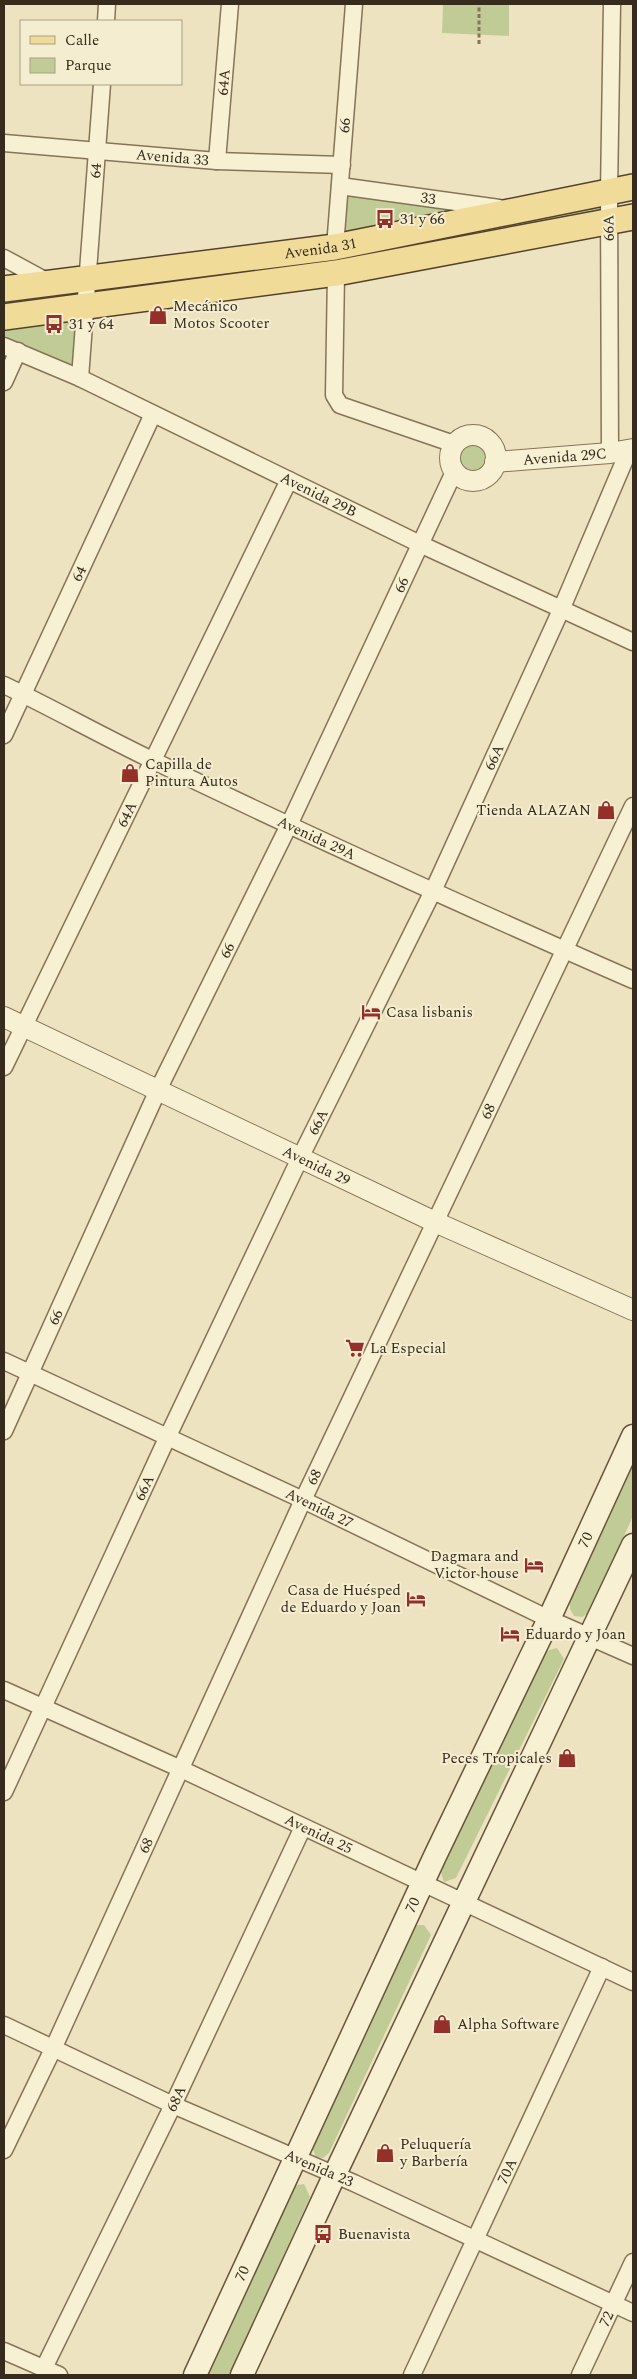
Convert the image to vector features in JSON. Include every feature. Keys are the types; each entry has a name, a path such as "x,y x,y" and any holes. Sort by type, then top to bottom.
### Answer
{"main road":[{"name":"Avenida 31","path":"4,289 87,280 335,247 633,187"},
{"name":"Avenida 31","path":"4,317 336,273 621,219"},
{"name":"70","path":"195,2375 633,1436"},
{"path":"242,2375 462,1903 633,1545"}],"street":[{"path":"106,20 107,4"},
{"name":"64A","path":"216,161 230,4"},
{"name":"66","path":"335,247 354,4"},
{"name":"66A","path":"4,1792 168,1436 300,1158 433,891 561,610 624,450 621,219 609,192 612,4"},
{"name":"64","path":"80,378 102,85"},
{"name":"Avenida 33","path":"4,143 216,161 342,165"},
{"name":"33","path":"340,186 516,211"},
{"path":"4,258 52,284"},
{"path":"336,273 334,395 336,401 340,405 454,444"},
{"path":"4,382 11,348"},
{"name":"Avenida 29B","path":"11,348 80,378 422,545 633,642"},
{"name":"64","path":"4,735 153,414"},
{"path":"466,436 481,436 492,446 496,462 488,476 481,479 466,480 454,472 450,458 454,444 466,436"},
{"name":"Avenida 29C","path":"496,462 624,450"},
{"name":"66","path":"4,1431 158,1090 288,825 422,545 454,472"},
{"name":"64A","path":"4,1067 289,480"},
{"name":"Avenida 29A","path":"4,685 152,760 288,825 467,908 633,980"},
{"name":"68","path":"4,2150 53,2049 303,1500 633,806"},
{"name":"Avenida 29","path":"4,1017 435,1222 633,1310"},
{"name":"Avenida 27","path":"4,1361 168,1436 549,1619 633,1656"},
{"name":"Avenida 25","path":"4,1690 181,1770 633,1982"},
{"name":"68A","path":"44,2368 173,2105 303,1827"},
{"name":"70A","path":"412,2375 602,1968"},
{"name":"Avenida 23","path":"4,2025 173,2105 335,2174 633,2313"},
{"name":"72","path":"580,2375 633,2262"},
{"path":"4,2351 59,2375"}],"path":[{"path":"479,4 479,44"}],"green space":[{"path":"443,4 509,4 509,36 442,33"},
{"path":"340,186 516,211 335,247"},
{"path":"602,205 602,211 342,262 342,256"},
{"path":"329,257 329,264 92,296 92,290"},
{"path":"79,292 79,298 4,307 4,301"},
{"path":"85,307 80,378 4,346 4,317"},
{"path":"473,442 479,443 484,447 488,452 488,464 484,469 479,473 473,474 467,473 462,469 458,464 457,458 458,452 462,447 467,443"},
{"path":"633,1463 633,1516 589,1613 582,1617 574,1616 570,1609 570,1601"},
{"path":"557,1648 564,1659 456,1878 444,1882 440,1870 543,1654"},
{"path":"418,1925 424,1925 431,1935 329,2153 323,2158 316,2157 311,2145 411,1929"},
{"path":"304,2184 310,2197 229,2375 208,2375 291,2189 297,2185"}],"place":[{"name":"31 y 66","path":"385,219"},
{"name":"Mecánico Motos Scooter","path":"158,315"},
{"name":"31 y 64","path":"54,324"},
{"name":"Capilla de Pintura Autos","path":"130,773"},
{"name":"Tienda ALAZAN","path":"606,810"},
{"name":"Casa lisbanis","path":"371,1012"},
{"name":"La Especial","path":"355,1348"},
{"name":"Dagmara and Victor house","path":"534,1565"},
{"name":"Casa de Huésped de Eduardo y Joan","path":"416,1599"},
{"name":"Eduardo y Joan","path":"510,1634"},
{"name":"Peces Tropicales","path":"567,1758"},
{"name":"Alpha Software","path":"442,2024"},
{"name":"Peluquería y Barbería","path":"385,2153"},
{"name":"Buenavista","path":"323,2234"}]}
